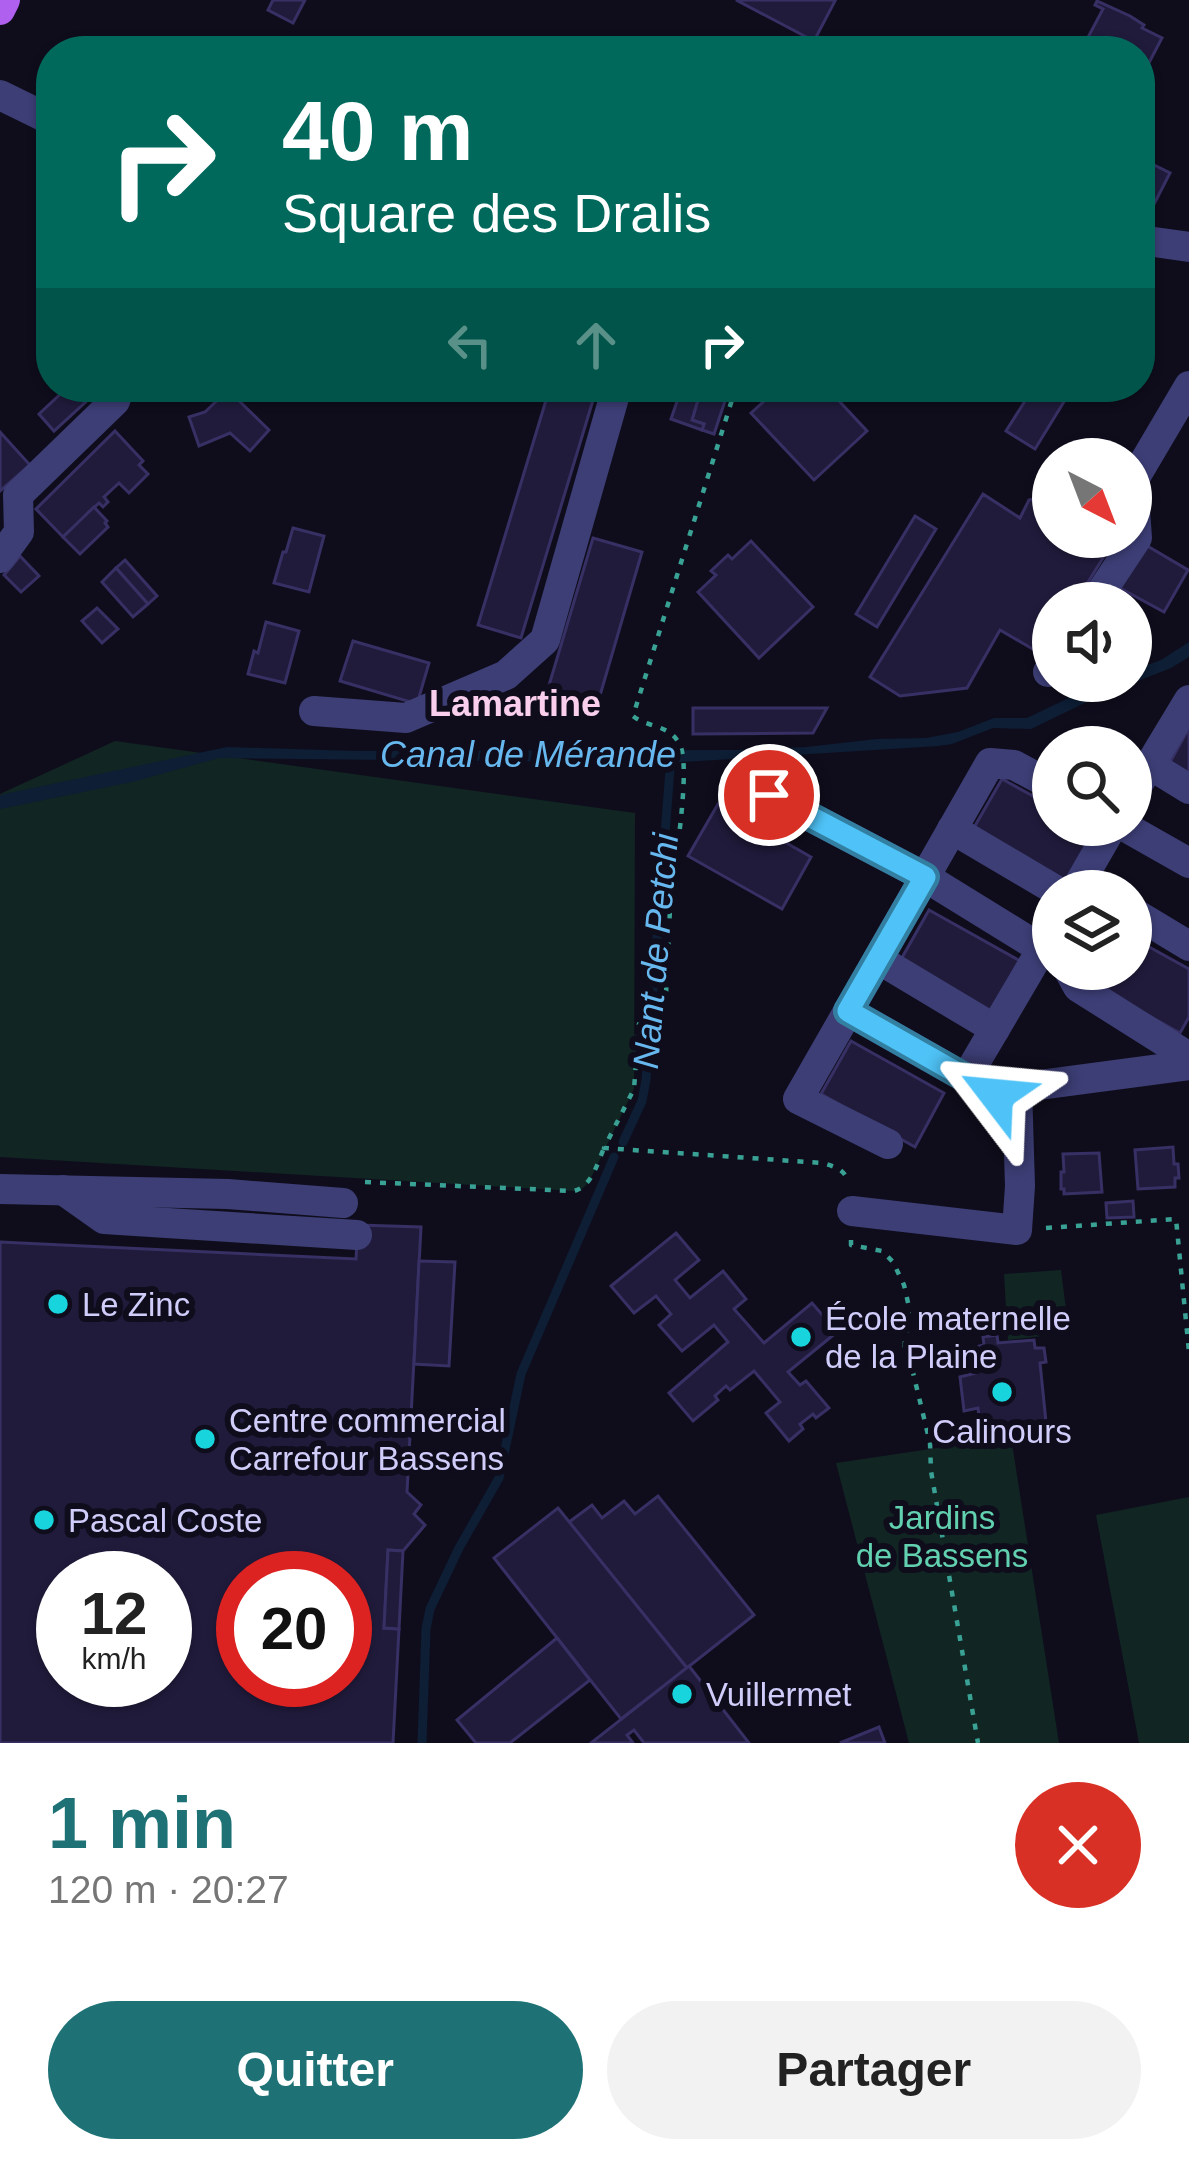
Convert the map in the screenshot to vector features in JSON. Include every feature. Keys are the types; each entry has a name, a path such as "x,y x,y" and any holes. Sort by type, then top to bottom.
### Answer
{"main road":[{"path":"0,10 5,0"}],"street":[{"path":"0,95 36,113"},
{"path":"1155,242 1189,247"},
{"path":"1108,582 1137,538 1133,481 1189,386"},
{"path":"0,558 19,532 18,495 114,402"},
{"path":"314,711 406,718 506,675 545,640 613,402"},
{"path":"1152,762 1189,700"},
{"path":"888,1144 798,1099 990,763 1015,765 1032,774"},
{"path":"1152,766 1189,789"},
{"path":"769,795 1032,936"},
{"path":"952,829 1032,876"},
{"path":"1152,843 1189,862"},
{"path":"1152,924 1189,946"},
{"path":"878,959 995,1029"},
{"path":"966,1078 1032,971"},
{"path":"1083,990 1187,1054"},
{"path":"848,1011 1018,1106"},
{"path":"852,1211 1017,1230 1017,1088 1187,1054"},
{"path":"0,1190 349,1192"},
{"path":"63,1190 104,1219 357,1235"}],"path":[{"path":"349,1192 582,1189 634,1090 639,1024 665,1004 684,762 683,749 674,736 633,716 731,402"},
{"path":"604,1148 824,1163 845,1174 852,1211 850,1245 888,1255 909,1306 904,1350 930,1443 978,1743"},
{"path":"1017,1230 1176,1219 1189,1352"}],"green space":[{"path":"115,741 635,813 634,1089 589,1182 574,1191 0,1157 0,794"},
{"path":"1061,1270 1069,1333 1008,1340 1004,1274"},
{"name":"Jardins de Bassens","path":"1011,1437 1059,1743 909,1743 836,1463"},
{"path":"1189,1497 1189,1743 1139,1743 1096,1515"}],"water":[{"name":"Canal de Mérande","path":"1189,642 1189,657 1152,676 1152,663"},
{"name":"Canal de Mérande","path":"1060,702 1087,702 1031,729 993,728 938,746 666,763 219,758 132,782 0,809 0,795 227,747 737,750 926,738 994,718 1027,718"}],"building":[{"path":"273,0 305,0 293,23 268,10"},
{"path":"736,0 835,1 817,36 804,36"},
{"path":"1097,1 1130,16 1162,38 1155,51 1155,36 1089,36 1103,9 1095,5"},
{"path":"1155,166 1170,173 1155,202"},
{"path":"52,402 86,402 54,431 39,414"},
{"path":"215,402 240,402 269,430 250,451 230,433 199,446 189,417"},
{"path":"545,402 592,402 521,638 478,625"},
{"path":"677,402 697,402 692,420 704,424 702,430 671,419"},
{"path":"697,402 725,402 714,434 692,420"},
{"path":"763,402 840,402 867,431 814,480 751,413"},
{"path":"1024,402 1064,402 1042,438 1032,438 1032,447 1006,431"},
{"path":"115,431 143,461 139,465 148,474 129,493 119,483 104,497 108,502 103,507 99,503 63,537 36,509"},
{"path":"0,432 30,465 0,491"},
{"path":"983,494 1020,518 1032,500 1032,558 1103,558 1088,582 1032,582 1032,649 1000,630 967,688 900,696 870,677"},
{"path":"94,507 108,527 80,554 63,537"},
{"path":"915,516 936,529 877,627 856,614"},
{"path":"293,528 324,536 309,592 274,583"},
{"path":"593,538 642,552 594,716 544,702"},
{"path":"751,541 813,607 759,658 698,592 716,575 711,571"},
{"path":"1152,549 1188,570 1164,612 1152,605 1152,582 1121,582 1136,558 1152,558"},
{"path":"20,556 39,576 21,592 4,575"},
{"path":"125,560 157,596 148,604 116,568"},
{"path":"116,568 148,604 133,617 102,582"},
{"path":"97,608 118,629 102,643 82,621"},
{"path":"266,622 299,631 285,683 248,674"},
{"path":"353,641 429,663 417,704 340,681"},
{"path":"693,708 827,708 813,733 693,734"},
{"path":"1189,728 1189,773 1170,762"},
{"path":"1002,779 1032,795 1032,846 1089,846 1075,870 1042,870 972,831"},
{"path":"718,804 811,857 782,909 688,856"},
{"path":"929,910 1022,962 993,1015 899,963"},
{"path":"1152,949 1189,969 1189,1017 1180,1033 1102,990 1152,990"},
{"path":"851,1041 944,1093 915,1147 821,1094"},
{"path":"1173,1147 1179,1178 1175,1178 1175,1187 1138,1189 1135,1150"},
{"path":"1099,1153 1102,1192 1064,1194 1063,1154"},
{"path":"1133,1201 1134,1217 1107,1218 1106,1203"},
{"name":"Centre commercial Carrefour Bassens","path":"358,1225 421,1227 407,1492 421,1505 414,1514 425,1525 403,1551 388,1550 384,1628 399,1629 393,1743 0,1743 0,1242 356,1259"},
{"name":"École maternelle de la Plaine","path":"676,1233 699,1260 675,1280 690,1298 723,1271 746,1299 734,1309 764,1343 812,1303 837,1332 788,1372 800,1385 806,1381 829,1408 800,1424 803,1429 789,1441 766,1413 780,1402 754,1371 730,1390 726,1386 715,1396 718,1400 693,1421 669,1393 728,1342 714,1325 682,1351 659,1325 671,1314 656,1296 634,1313 611,1286"},
{"path":"419,1261 455,1262 449,1366 414,1364"},
{"name":"Calinours","path":"997,1335 998,1343 1034,1340 1035,1348 1044,1348 1046,1362 1040,1363 1047,1432 982,1441 978,1408 964,1411 960,1377 976,1373 971,1348 984,1345 983,1337"},
{"path":"658,1496 754,1615 687,1668 569,1522 592,1505 602,1518 624,1501 635,1514"},
{"path":"558,1508 687,1668 621,1719 494,1558"},
{"path":"388,1550 403,1551 399,1629 384,1628"},
{"path":"557,1638 590,1680 510,1743 476,1743 457,1720"},
{"name":"Vuillermet","path":"689,1666 749,1743 644,1743 634,1730 627,1735 633,1743 591,1743"},
{"path":"879,1727 885,1743 840,1743"}],"waterway":[{"name":"Nant de Petchi","path":"623,1142 646,1080 671,756"},
{"name":"Nant de Petchi","path":"422,1743 430,1609 499,1478 521,1374 614,1157"}],"place":[{"name":"Le Zinc","path":"58,1304"},
{"name":"École maternelle de la Plaine","path":"801,1337"},
{"name":"Calinours","path":"1002,1392"},
{"name":"Centre commercial Carrefour Bassens","path":"205,1439"},
{"name":"Pascal Coste","path":"44,1520"},
{"name":"Vuillermet","path":"682,1694"}],"district":[{"name":"Lamartine","path":"515,703"}],"route":[{"path":"769,795 925,877 848,1011 996,1095"}]}
